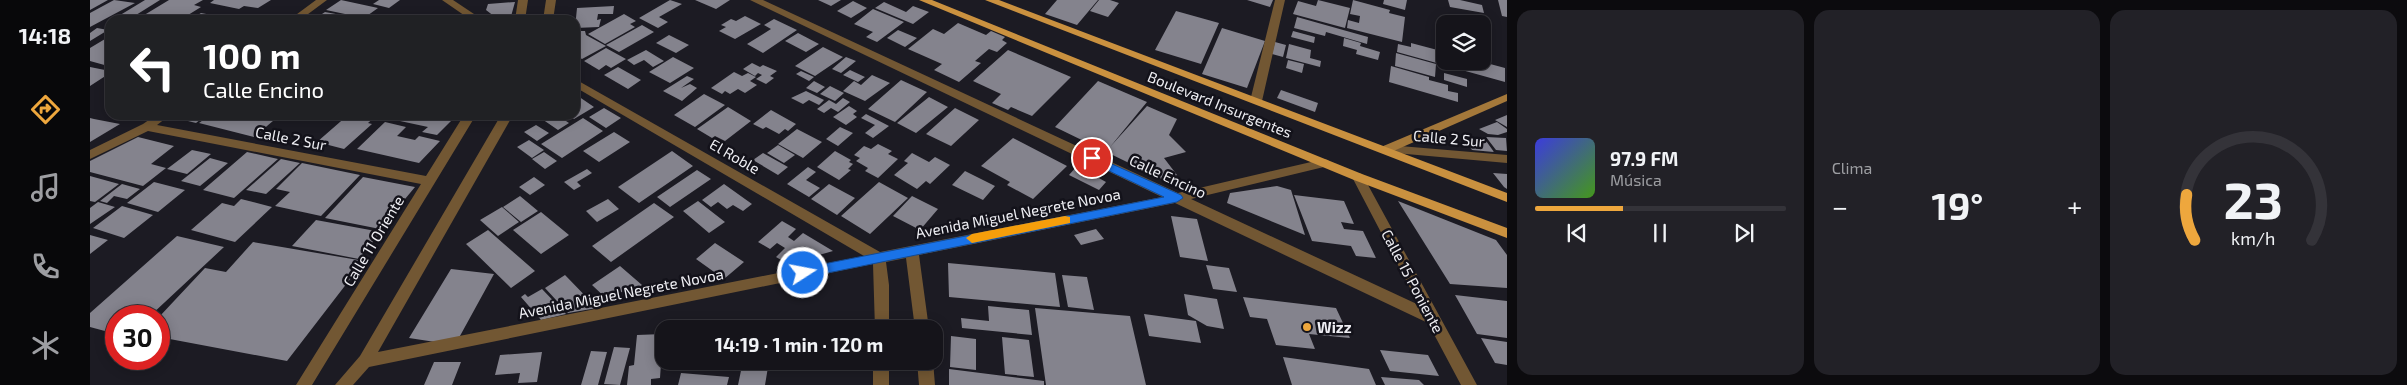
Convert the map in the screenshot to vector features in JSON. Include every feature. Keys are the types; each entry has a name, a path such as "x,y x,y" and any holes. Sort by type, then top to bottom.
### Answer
{"main road":[{"name":"Boulevard Insurgentes","path":"924,0 1358,176 1507,233"},
{"name":"Boulevard Insurgentes","path":"990,0 1387,149 1507,198"},
{"path":"1387,149 1507,97"}],"street":[{"path":"301,15 322,0"},
{"path":"447,0 470,15"},
{"path":"521,15 523,0"},
{"path":"549,15 551,0"},
{"name":"Calle Encino","path":"755,0 1432,318"},
{"path":"1256,100 1280,0"},
{"name":"El Roble","path":"580,85 879,258"},
{"path":"90,155 147,127 157,120"},
{"name":"Calle 11 Oriente","path":"304,385 467,120"},
{"path":"343,385 365,361 504,120"},
{"name":"Calle 2 Sur","path":"147,127 429,181"},
{"name":"Calle 2 Sur","path":"1387,149 1507,159"},
{"name":"Avenida Miguel Negrete Novoa","path":"365,361 1177,198 1324,162"},
{"name":"Calle 15 Poniente","path":"1358,176 1469,385"},
{"path":"912,250 921,320"},
{"path":"879,258 882,285 882,320"},
{"path":"881,370 881,385"},
{"path":"926,370 927,385"}],"building":[{"path":"90,0 108,0 90,10"},
{"path":"114,0 135,3 112,15 105,15 105,19 90,27 90,13"},
{"path":"145,0 160,0 136,15 120,15"},
{"path":"169,0 203,0 194,5 201,7 188,15 144,15"},
{"path":"214,0 271,0 258,8 244,6 239,9 210,3"},
{"path":"341,0 378,8 368,15 350,15 326,10"},
{"path":"379,0 400,0 389,8 373,4"},
{"path":"670,0 682,4 659,17 668,22 658,28 639,18"},
{"path":"695,0 730,0 716,9"},
{"path":"818,0 841,0 831,6"},
{"path":"1057,0 1098,0 1077,25 1045,14"},
{"path":"1099,0 1110,0 1119,3 1108,17 1090,11"},
{"path":"1247,0 1273,0 1270,7"},
{"path":"1318,0 1350,8 1345,28 1293,14 1298,1 1316,6"},
{"path":"1353,0 1390,10 1389,13 1405,17 1402,42 1347,28 1348,20 1359,23 1360,16 1350,14"},
{"path":"1384,0 1407,0 1405,10 1383,4"},
{"path":"1448,0 1460,0 1482,5 1484,13 1450,7"},
{"path":"1498,0 1507,0 1507,17 1502,16"},
{"path":"853,1 867,8 851,18 837,11"},
{"path":"515,2 511,15 492,15 486,10 488,4"},
{"path":"884,2 906,12 913,6 929,12 913,24 875,8"},
{"path":"614,6 613,14 598,14 597,20 601,19 599,27 580,28 580,15 576,15 577,8"},
{"path":"873,9 904,22 877,42 866,37 873,32 854,24"},
{"path":"1176,11 1219,23 1201,64 1155,50"},
{"path":"325,12 341,15 320,15"},
{"path":"624,14 636,21 630,24 635,27 605,44 588,34"},
{"path":"745,16 761,24 735,39 719,31 726,27 721,25 731,19 736,21"},
{"path":"1297,17 1368,37 1367,44 1326,32 1325,36 1294,28"},
{"path":"774,19 797,30 763,53 747,44 771,29 764,25"},
{"path":"958,23 986,35 991,31 1005,37 1002,40 1007,43 997,52 989,49 975,61 981,63 959,82 934,70 942,64 908,49 933,29 944,34"},
{"path":"642,25 654,32 619,52 606,45"},
{"path":"97,28 105,29 105,32 90,41 90,33"},
{"path":"1222,28 1265,41 1247,88 1202,74"},
{"path":"898,30 917,38 905,47 887,38"},
{"path":"580,31 585,31 586,35 606,46 582,59 580,58"},
{"path":"1293,31 1315,37 1314,43 1291,37"},
{"path":"798,33 819,44 806,52 785,41"},
{"path":"669,35 689,45 676,53 656,43"},
{"path":"1344,38 1361,43 1360,46 1380,52 1378,60 1356,54 1357,50 1343,46"},
{"path":"105,39 105,65 90,61 90,48"},
{"path":"1275,42 1286,45 1283,57 1272,54"},
{"path":"1411,43 1436,50 1436,63 1397,52 1398,44 1411,47"},
{"path":"1289,44 1311,50 1310,58 1321,61 1320,67 1286,58"},
{"path":"823,47 843,57 815,76 795,66"},
{"path":"606,48 626,59 611,68 606,65 599,70 584,61"},
{"path":"646,50 664,61 653,67 644,60 634,65 627,60"},
{"path":"1008,50 1071,77 1032,116 1011,107 1008,110 992,103 1001,94 973,81"},
{"path":"1396,53 1436,64 1435,77 1395,66"},
{"path":"673,57 694,68 670,83 649,72"},
{"path":"846,57 856,61 841,73 832,69"},
{"path":"1288,60 1304,64 1302,73 1286,68"},
{"path":"752,63 777,71 770,76 774,78 766,84 756,79 762,75 758,73 755,76 743,69"},
{"path":"1491,64 1505,68 1505,82 1462,70 1491,70"},
{"path":"1391,66 1429,77 1429,80 1448,85 1448,91 1458,93 1458,102 1389,82"},
{"path":"90,67 105,70 105,76 90,86"},
{"path":"618,67 641,80 628,89 604,75"},
{"path":"850,70 865,77 858,82 843,75"},
{"path":"801,71 814,77 809,81 796,74"},
{"path":"734,72 742,76 748,73 756,77 750,81 757,85 745,93 738,89 730,94 725,91 722,94 711,88"},
{"path":"1444,73 1467,79 1467,87 1444,80"},
{"path":"872,75 890,83 865,101 843,91 854,81 861,85"},
{"path":"687,76 694,79 681,88 690,84 697,88 682,101 663,91"},
{"path":"901,80 927,92 895,122 868,109"},
{"path":"814,81 825,87 817,93 806,88"},
{"path":"1098,81 1147,102 1110,147 1147,106 1177,119 1169,135 1186,152 1164,158 1177,175 1164,180 1055,127"},
{"path":"830,86 844,93 835,101 820,94"},
{"path":"1281,90 1318,103 1315,112 1277,98"},
{"path":"806,91 824,100 819,105 809,100 803,104 791,98"},
{"path":"704,94 725,105 695,127 674,115"},
{"path":"580,97 594,107 580,115"},
{"path":"929,97 948,107 916,133 897,123"},
{"path":"843,98 850,102 838,112 831,108 824,113 817,109 829,100 836,104"},
{"path":"849,106 857,111 853,114 857,117 846,125 833,117"},
{"path":"728,107 751,121 725,141 715,136 712,138 697,129"},
{"path":"604,108 621,118 606,128 589,117"},
{"path":"955,108 979,120 951,146 926,134"},
{"path":"771,110 796,124 788,131 785,129 779,134 766,127 763,129 753,124"},
{"path":"866,114 889,126 873,138 865,133 875,125 861,118"},
{"path":"1507,115 1507,127 1495,120"},
{"path":"90,118 94,119 120,124 90,142"},
{"path":"583,118 603,131 562,158 541,144 580,120"},
{"path":"184,120 200,120 196,123"},
{"path":"203,120 274,120 254,137 199,123"},
{"path":"342,120 371,120 368,123 372,124 344,149 317,142"},
{"path":"395,120 452,120 437,135 422,132 428,127"},
{"path":"543,120 564,120 569,123 558,130"},
{"path":"385,122 406,127 397,136 415,140 419,136 440,141 419,163 357,149"},
{"path":"1497,122 1507,129 1507,132 1498,135 1488,134 1479,129"},
{"path":"536,125 549,133 537,141 524,132"},
{"path":"840,127 853,133 838,146 826,139"},
{"path":"797,129 822,142 803,158 778,144"},
{"path":"614,132 630,142 599,162 583,151"},
{"path":"138,137 174,146 151,164 166,168 143,186 90,172 90,161"},
{"path":"1463,137 1484,138 1494,152 1472,150"},
{"path":"1486,137 1506,138 1507,151 1496,150"},
{"path":"1013,138 1067,166 1033,199 1007,185 1010,182 981,166"},
{"path":"529,140 544,150 532,158 517,147"},
{"path":"878,144 892,151 888,154 898,159 878,178 865,171 868,168 856,161 860,158 854,155 864,146 871,149"},
{"path":"778,145 795,155 784,163 767,153"},
{"path":"192,150 211,154 187,174 167,169"},
{"path":"672,151 693,166 639,203 618,187"},
{"path":"835,151 851,160 849,162 853,164 848,169 851,170 839,180 817,167"},
{"path":"247,152 278,159 234,198 203,190"},
{"path":"544,152 557,161 545,169 532,159"},
{"path":"763,153 788,167 778,175 753,160"},
{"path":"912,153 929,162 935,157 950,165 930,184 926,181 917,189 894,175 908,163 904,161"},
{"path":"210,158 228,163 200,186 181,181"},
{"path":"281,159 300,163 266,194 246,190"},
{"path":"302,163 360,175 321,216 275,206 290,192 276,189"},
{"path":"1077,166 1106,182 1099,190 1069,175"},
{"path":"808,167 816,172 806,180 820,188 809,197 787,184"},
{"path":"587,169 592,173 577,182 581,186 574,190 564,182"},
{"path":"697,170 711,179 670,207 657,197"},
{"path":"965,171 995,186 983,200 952,185"},
{"path":"1493,173 1507,174 1507,189 1504,187"},
{"path":"90,176 119,184 95,202 90,201"},
{"path":"363,177 415,187 380,229 325,218"},
{"path":"534,177 545,185 530,195 519,187"},
{"path":"154,182 185,190 158,212 127,203"},
{"path":"879,182 908,198 870,234 841,216"},
{"path":"122,184 140,189 127,199 114,196 107,203 100,201"},
{"path":"724,184 752,204 743,211 733,205 727,209 718,202 711,207 702,200"},
{"path":"829,184 855,198 837,215 811,199"},
{"path":"1277,186 1291,190 1305,235 1227,203 1230,193"},
{"path":"1294,195 1344,201 1354,224 1341,222 1344,229 1363,231 1376,258 1356,256 1351,246 1312,241"},
{"path":"520,196 538,211 521,222 503,207"},
{"path":"912,196 938,209 920,230 893,216"},
{"path":"241,199 272,207 235,242 191,230 222,203 234,206"},
{"path":"608,199 619,209 597,222 586,211"},
{"path":"698,201 725,222 709,233 683,211"},
{"path":"1398,201 1496,240 1507,255 1507,288 1450,284"},
{"path":"98,202 115,207 90,224 90,208"},
{"path":"654,203 674,217 611,262 592,246"},
{"path":"122,206 153,215 124,238 93,228"},
{"path":"502,207 519,222 498,236 480,220"},
{"path":"541,212 569,235 541,254 513,230"},
{"path":"1171,216 1197,219 1208,261 1180,257"},
{"path":"316,220 381,232 359,259 292,246"},
{"path":"782,221 796,229 788,237 794,241 803,233 833,251 788,264 776,257 785,248 777,243 770,249 758,242"},
{"path":"1096,229 1104,239 1081,245 1074,235"},
{"path":"488,230 535,271 511,288 466,244"},
{"path":"90,235 108,240 90,254"},
{"path":"177,236 224,247 162,305 105,305 105,331 90,327 90,313"},
{"path":"253,242 364,261 287,361 170,339 170,305 205,268 226,272"},
{"path":"715,243 744,262 724,279 696,259"},
{"path":"948,263 1055,273 1060,307 949,297"},
{"path":"1206,265 1229,268 1237,292 1213,289"},
{"path":"620,266 642,285 628,295 623,291 609,301 592,285"},
{"path":"451,269 494,274 455,345 409,338"},
{"path":"565,275 597,308 568,313 545,288"},
{"path":"1062,275 1087,277 1094,310 1068,307"},
{"path":"542,289 566,314 541,320 521,297 525,294 528,297"},
{"path":"1184,294 1217,299 1224,329 1207,326 1188,315"},
{"path":"1455,295 1507,301 1507,338 1477,334"},
{"name":"Wizz","path":"1243,297 1336,308 1350,338 1309,334 1315,349 1276,345 1267,319 1250,317"},
{"path":"988,306 1029,310 1032,335 962,328 961,318 989,321"},
{"path":"1035,308 1130,316 1146,385 1046,385"},
{"path":"1144,314 1196,321 1201,343 1149,336"},
{"path":"655,334 655,370 661,370 660,378 651,379 651,385 627,385 629,366 634,365 637,335"},
{"path":"951,336 976,339 976,370 950,367"},
{"path":"1002,337 1029,340 1034,377 1005,374"},
{"path":"1481,338 1507,342 1507,365 1495,363"},
{"path":"614,347 630,348 620,385 604,384"},
{"path":"1380,350 1428,355 1439,376 1390,371"},
{"path":"591,351 607,352 598,385 581,385"},
{"path":"542,352 537,382 518,383 520,373 495,375 500,355"},
{"path":"1283,357 1369,369 1376,385 1292,385"},
{"path":"434,362 461,362 452,385 424,385"},
{"path":"949,369 1044,381 1044,385 949,385"},
{"path":"741,370 768,370 765,385 738,385"},
{"path":"681,373 729,377 727,385 678,385"},
{"path":"1381,377 1419,380 1424,385 1385,385"}],"slow traffic":[{"path":"972,238 1065,220"}],"place":[{"name":"Wizz","path":"1307,327"}],"route":[{"path":"803,273 1177,198 1092,158"}]}
